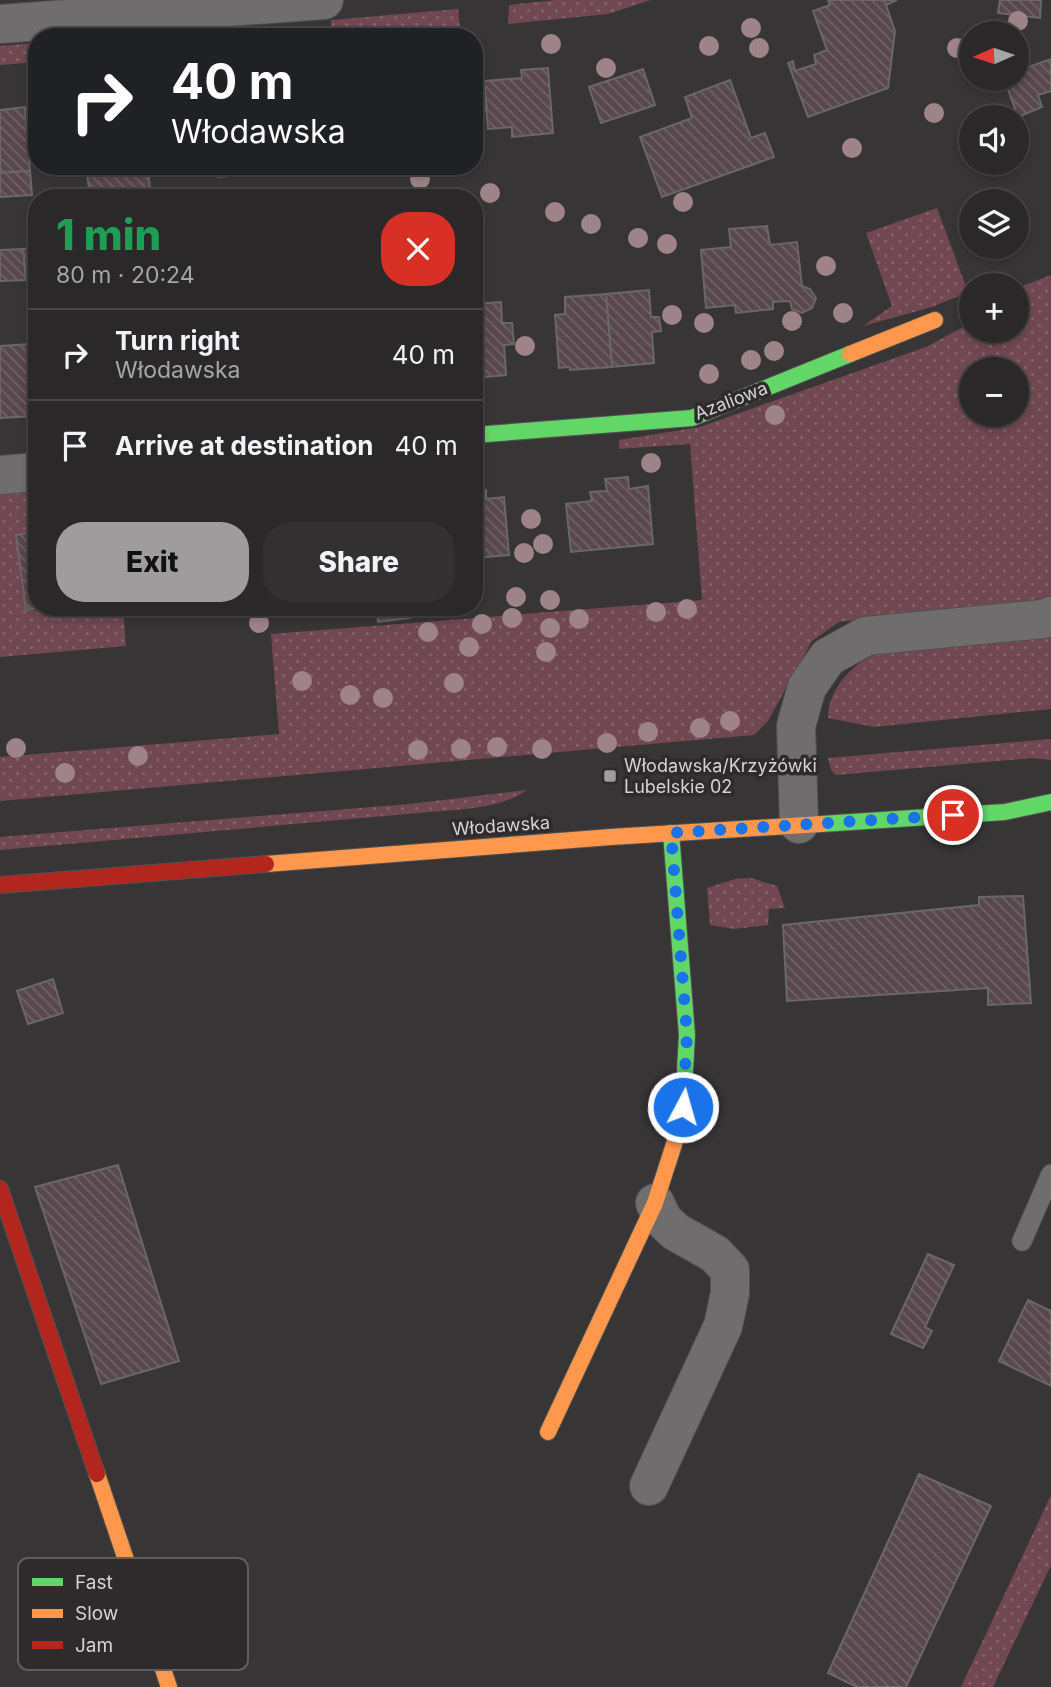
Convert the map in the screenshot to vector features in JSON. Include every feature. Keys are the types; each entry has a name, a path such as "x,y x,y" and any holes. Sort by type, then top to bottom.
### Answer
{"street":[{"path":"0,24 324,0"},
{"name":"Azaliowa","path":"483,434 692,418 935,320"},
{"path":"0,475 28,473"},
{"path":"799,824 796,726 807,687 828,657 866,636 1043,619 1051,616"},
{"name":"Włodawska","path":"0,885 671,833 1004,812 1051,802"},
{"name":"Włodawska","path":"1004,812 1039,820"},
{"path":"548,1432 655,1203 675,1144 683,1107 687,1035 671,833"},
{"path":"0,1189 125,1558"},
{"path":"649,1486 723,1325 730,1293 730,1270 715,1254 663,1220 655,1203"},
{"path":"163,1670 169,1687"}],"lane":[{"path":"1022,1241 1051,1174"}],"shaded area":[{"path":"556,0 651,0 608,14 508,24 509,5"},
{"path":"458,9 460,28 332,28 331,20"},
{"path":"28,44 28,63 0,65 0,46"},
{"path":"937,208 961,273 959,296 932,307 863,326 892,306 866,233"},
{"path":"1051,275 1051,598 839,622 812,641 768,721 754,735 0,801 0,757 279,734 271,634 702,600 690,444 619,449 619,440 700,427 926,347 959,329 959,343 1029,343 1029,283"},
{"path":"28,486 28,616 124,616 126,646 0,657 0,488"},
{"path":"1051,630 1051,709 874,727 828,718 832,697 843,679 858,664 876,652"},
{"path":"1051,739 1051,760 1033,758 836,775 831,770 828,758"},
{"path":"527,790 493,805 467,809 0,850 0,837 409,804"},
{"path":"751,878 777,886 785,908 769,909 768,925 734,929 710,925 707,888 735,879"},
{"path":"1051,1495 1051,1565 993,1687 961,1687"}],"building":[{"path":"828,0 897,0 886,5 895,31 888,88 808,117 788,63 793,61 795,71 816,64 814,55 827,50 813,11 830,5"},
{"path":"1000,0 1041,0 1040,18 998,13"},
{"path":"1051,59 1051,91 1038,95 1042,107 1029,112 1029,105 1014,105 1008,91 1029,91 1029,67"},
{"path":"548,68 553,133 512,137 512,127 488,129 484,81 522,78 521,70"},
{"path":"643,69 655,105 601,123 589,87"},
{"path":"730,80 751,138 765,133 774,157 662,197 640,137 692,118 685,97"},
{"path":"483,81 487,110 483,110"},
{"path":"25,107 28,171 0,173 0,110"},
{"path":"28,171 32,189 28,189 28,195 0,197 0,173"},
{"path":"87,175 149,175 150,189 89,189"},
{"path":"767,226 770,245 797,242 802,286 810,289 816,298 812,308 802,313 792,309 790,301 773,302 773,309 736,313 735,305 706,308 701,250 731,247 729,229"},
{"path":"23,249 28,249 28,280 26,280"},
{"path":"23,249 26,280 0,281 0,250"},
{"path":"649,290 651,317 659,317 661,331 652,332 654,363 612,367 606,294"},
{"path":"606,294 612,367 570,370 570,367 559,368 555,315 565,314 565,297"},
{"path":"501,302 502,323 512,323 514,344 504,345 506,375 483,377 483,303"},
{"path":"28,344 28,416 0,418 0,346"},
{"path":"628,477 629,489 648,486 653,544 571,552 566,504 592,501 590,492 607,491 605,479"},
{"path":"483,490 486,490 486,499 504,497 509,555 483,557"},
{"path":"28,533 26,610 16,535"},
{"path":"377,616 410,618 378,622"},
{"path":"1023,896 1031,1003 988,1005 988,988 787,1001 783,925 979,905 979,897"},
{"path":"53,979 63,1013 28,1024 17,991"},
{"path":"118,1165 179,1361 101,1384 35,1187"},
{"path":"928,1254 954,1265 925,1327 932,1331 923,1348 891,1334"},
{"path":"1028,1300 1051,1311 1051,1386 999,1361"},
{"path":"919,1474 991,1506 906,1687 857,1687 828,1673"}],"traffic: fast":[{"path":"483,434 692,418 850,354"},
{"path":"821,824 1005,812 1051,802"},
{"path":"671,833 687,1035 683,1107 678,1132"}],"traffic: slow":[{"path":"850,354 935,320"},
{"path":"266,864 611,837 821,824"},
{"path":"548,1432 655,1203 678,1132"},
{"path":"97,1474 125,1558"},
{"path":"163,1670 169,1687"}],"traffic: jam":[{"path":"0,885 266,864"},
{"path":"0,1189 97,1474"}],"place":[{"name":"Włodawska/Krzyżówki Lubelskie 02","path":"610,776"}],"route":[{"path":"683,1107 687,1035 671,833 953,815"}]}
